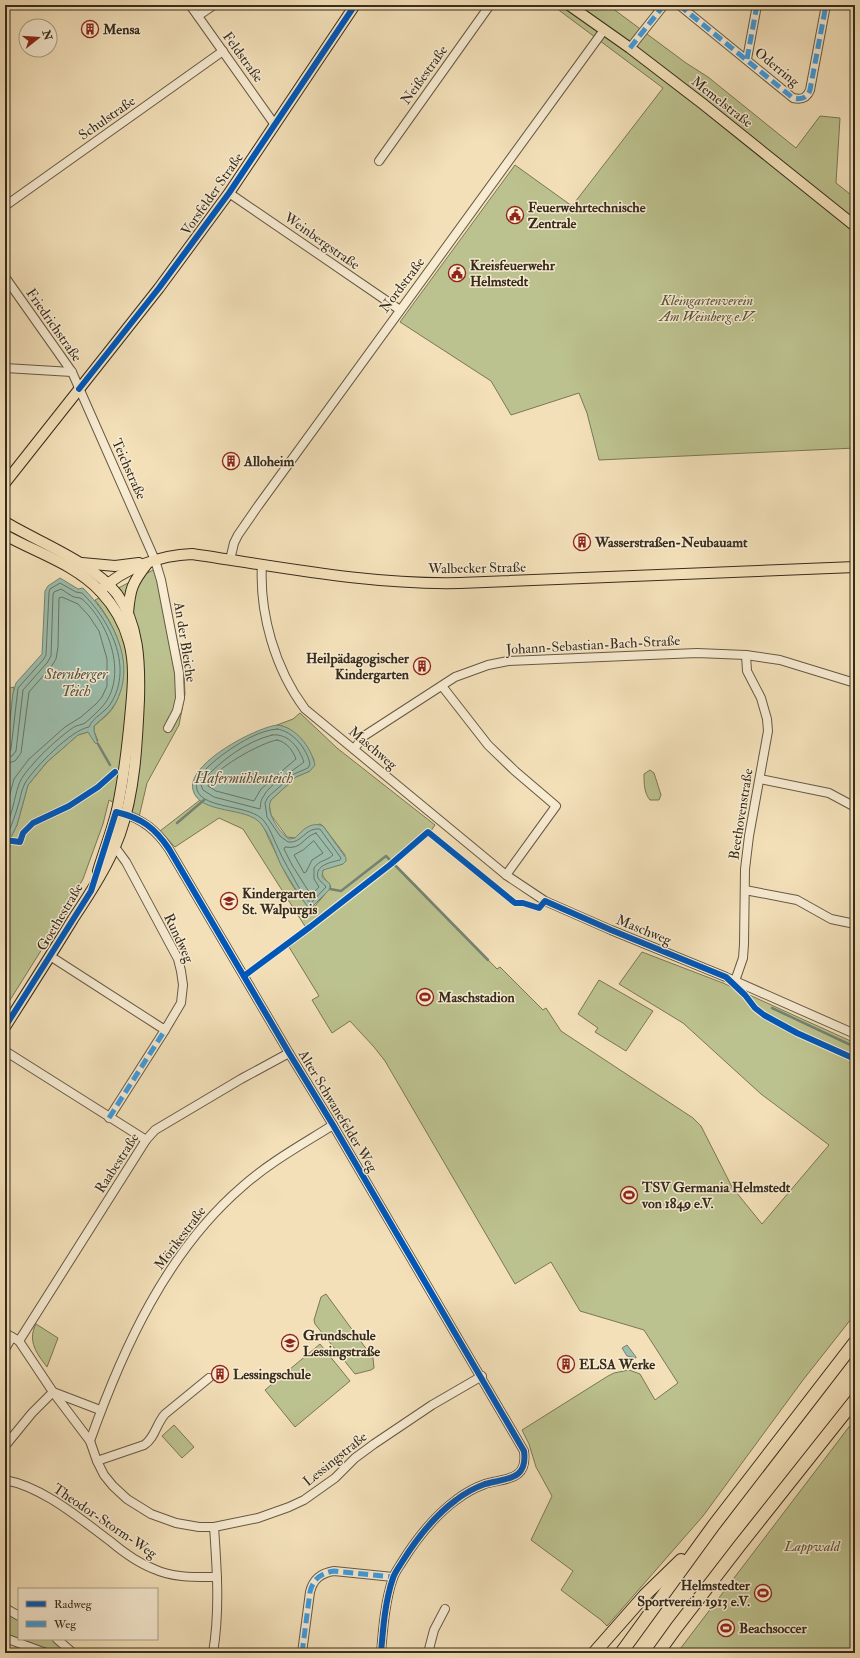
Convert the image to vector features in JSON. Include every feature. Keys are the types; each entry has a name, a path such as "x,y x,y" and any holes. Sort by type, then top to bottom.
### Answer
{"highway":[{"path":"620,1653 714,1525 855,1342"},
{"path":"658,1653 740,1545 855,1400"},
{"path":"594,1653 644,1595 706,1536"}],"main road":[{"name":"Vorsfelder Straße","path":"5,483 155,293 229,193 354,5"},
{"name":"Memelstraße","path":"569,5 630,48 703,104 855,226"},
{"path":"5,522 81,563 104,587"},
{"path":"5,535 58,560 87,580 104,587"},
{"name":"Walbecker Straße","path":"104,587 126,572 152,561 186,554 408,583 447,583 855,567"},
{"path":"81,563 115,566 152,561"},
{"path":"128,613 130,592 140,574 152,561"},
{"name":"Goethestraße","path":"91,891 121,813 134,770 140,684 136,636 128,613 117,594 104,587"},
{"name":"Goethestraße","path":"5,1027 91,891 115,847 121,813 133,672 129,642 122,621 104,587"}],"street":[{"name":"Feldstraße","path":"190,5 275,124"},
{"path":"198,16 214,5"},
{"name":"Neißestraße","path":"380,161 490,5"},
{"path":"630,48 664,5"},
{"name":"Oderring","path":"679,5 793,98 801,99 806,97 810,90 826,5"},
{"path":"747,59 758,5"},
{"name":"Nordstraße","path":"230,560 238,534 604,30"},
{"name":"Schulstraße","path":"5,206 223,51"},
{"name":"Weinbergstraße","path":"229,193 400,310"},
{"name":"Friedrichstraße","path":"5,277 72,372 79,389"},
{"path":"5,368 72,372"},
{"name":"Teichstraße","path":"79,389 152,561"},
{"name":"An der Bleiche","path":"152,561 163,592 179,673 180,698 177,711 168,728"},
{"name":"Maschweg","path":"262,564 261,585 265,611 274,646 287,682 305,709 506,875 545,901 735,981 855,1034"},
{"name":"Johann-Sebastian-Bach-Straße","path":"354,749 364,736 455,677 488,665 508,661 697,653 746,655 780,660 855,683"},
{"name":"Beethovenstraße","path":"735,981 744,951 745,890 749,836 768,731 767,719 761,698 747,671 746,655"},
{"path":"442,686 488,744 515,771 556,806 506,875"},
{"path":"760,779 829,793 855,807"},
{"name":"Alter Schwanefelder Weg","path":"121,813 149,825 164,841 289,1053 334,1125 482,1376 521,1443 524,1451 525,1465 519,1474 476,1487 441,1511 410,1550 393,1577"},
{"name":"Rundweg","path":"109,1118 181,1003 183,985 178,959 126,862 115,847"},
{"path":"745,890 797,900 831,920 855,924"},
{"path":"50,956 165,1030"},
{"path":"5,1051 146,1140"},
{"name":"Raabestraße","path":"5,1349 16,1339 146,1140 155,1130 241,1079 289,1053"},
{"name":"Mörikestraße","path":"90,1441 100,1410 123,1356 146,1310 188,1246 232,1195 257,1174 334,1125"},
{"path":"5,1333 16,1339"},
{"name":"Lessingstraße","path":"16,1339 90,1441 104,1475 113,1486 127,1499 146,1512 176,1523 199,1527 214,1527 258,1518 304,1500 326,1485 355,1458 374,1444 432,1405 482,1376"},
{"path":"97,1461 137,1448 149,1442 159,1421 165,1414 209,1378"},
{"path":"5,1446 32,1413 53,1392 100,1410"},
{"name":"Theodor-Storm-Weg","path":"5,1480 23,1485 43,1494 123,1551 154,1569 181,1575 217,1577"},
{"path":"213,1653 217,1619 217,1577 214,1527"},
{"path":"302,1653 312,1583 317,1577 326,1572 334,1571 393,1577 385,1617 381,1653"},
{"path":"5,1608 18,1615"},
{"path":"428,1653 434,1630 445,1609"},
{"path":"5,1638 46,1653"},
{"path":"58,1640 73,1653"}],"green space":[{"name":"Kleingartenverein Am Weinberg e.V.","path":"552,5 608,5 686,63 708,77 796,148 820,116 840,118 836,183 855,198 855,448 599,460 587,413 579,393 511,415 491,381 400,322 515,165 572,206 663,88"},
{"path":"161,566 184,673 185,694 179,725 147,783 139,817 109,800 103,824 83,879 59,922 5,1008 5,872 7,870 11,837 17,825 28,785 47,762 78,735 88,732 98,741 94,731 94,726 111,710 121,691 123,663 121,649 110,623 95,600"},
{"path":"14,687 5,764 5,689"},
{"path":"300,713 337,748 435,825 428,835 395,864 497,969 500,967 543,1010 546,1008 561,1031 693,1118 701,1126 732,1187 762,1224 829,1145 761,1094 683,1023 619,984 642,952 723,983 855,1043 855,1314 803,1380 703,1516 607,1626 561,1590 573,1571 531,1540 552,1496 536,1467 529,1444 522,1430 614,1373 629,1370 640,1374 655,1400 678,1383 644,1330 580,1311 551,1262 515,1284 385,1061 350,1021 332,1033 312,1000 319,996 289,947 308,931 243,829 219,818 175,847 160,831 200,800 207,804 253,817 263,826 284,871 298,894 309,907 315,906 331,887 323,876 322,872 324,869 343,864 345,855 320,824 306,828 295,838 287,837 271,815 269,804 271,800 296,777 310,771 314,760 304,743 295,733 283,726 277,725 293,719"},
{"path":"650,770 654,773 661,795 659,800 650,800 645,791 644,774"},
{"path":"599,980 653,1011 626,1051 595,1032 598,1028 578,1014"},
{"path":"326,1294 373,1358 374,1368 371,1370 355,1374 315,1324 314,1320 321,1297"},
{"path":"36,1324 58,1338 47,1367 34,1347 33,1330"},
{"path":"320,1344 350,1381 295,1427 265,1390"},
{"name":"Lappwald","path":"855,1419 855,1653 677,1653"},
{"path":"174,1425 194,1447 182,1458 162,1436"},
{"path":"5,1610 18,1617 18,1640 54,1640 70,1653 55,1653 17,1640 5,1634"}],"water":[{"name":"Sternberger Teich","path":"60,578 78,589 83,588 103,613 112,627 118,642 123,657 124,673 121,688 115,704 94,726 98,744 95,743 88,732 78,735 47,762 28,785 17,825 11,837 7,869 5,872 5,764 13,693 16,683 42,654 45,591 48,586"},
{"name":"Hafermühlenteich","path":"277,725 290,730 302,739 310,751 315,765 310,771 296,777 271,800 271,816 277,827 289,839 295,838 304,829 311,825 323,826 346,858 346,861 343,864 323,870 322,877 330,884 330,889 311,908 307,906 284,870 270,838 255,818 204,803 197,798 193,790 194,780 200,769 211,759 239,740"},
{"path":"627,1345 636,1358 627,1356 622,1348"}],"waterway":[{"path":"98,744 110,765"},
{"path":"177,823 204,800"},
{"path":"330,889 341,891 386,856 488,960"},
{"path":"772,1008 855,1047"}],"marked path":[{"path":"630,48 664,5"},
{"path":"679,5 793,98 799,99 806,97 810,90 826,5"},
{"path":"747,59 757,5"},
{"path":"109,1118 165,1030"},
{"path":"302,1653 311,1587 318,1577 325,1573 334,1571 393,1577"}],"cycle path":[{"path":"79,389 159,288 229,193 355,5"},
{"path":"5,840 20,842 23,833 33,823 69,806 98,787 115,772"},
{"path":"5,1027 91,891 116,812 133,817 147,825 158,835 169,849 524,1451 523,1468 519,1473 508,1479 485,1484 473,1489 440,1513 426,1528 393,1578 388,1596 381,1653"},
{"path":"244,976 391,864 428,832 515,903 523,903 539,908 545,901 726,977 745,995 755,1008 764,1015 797,1033 855,1059"}],"place":[{"name":"Mensa","path":"90,29"},
{"name":"Feuerwehrtechnische Zentrale","path":"515,215"},
{"name":"Kreisfeuerwehr Helmstedt","path":"457,273"},
{"name":"Alloheim","path":"231,461"},
{"name":"Wasserstraßen-Neubauamt","path":"582,542"},
{"name":"Heilpädagogischer Kindergarten","path":"422,666"},
{"name":"Kindergarten St. Walpurgis","path":"229,901"},
{"name":"Maschstadion","path":"425,997"},
{"name":"TSV Germania Helmstedt von 1849 e.V.","path":"629,1195"},
{"name":"Grundschule Lessingstraße","path":"290,1343"},
{"name":"ELSA Werke","path":"566,1364"},
{"name":"Lessingschule","path":"220,1374"},
{"name":"Helmstedter Sportverein 1913 e.V.","path":"763,1593"},
{"name":"Beachsoccer","path":"726,1628"}]}
